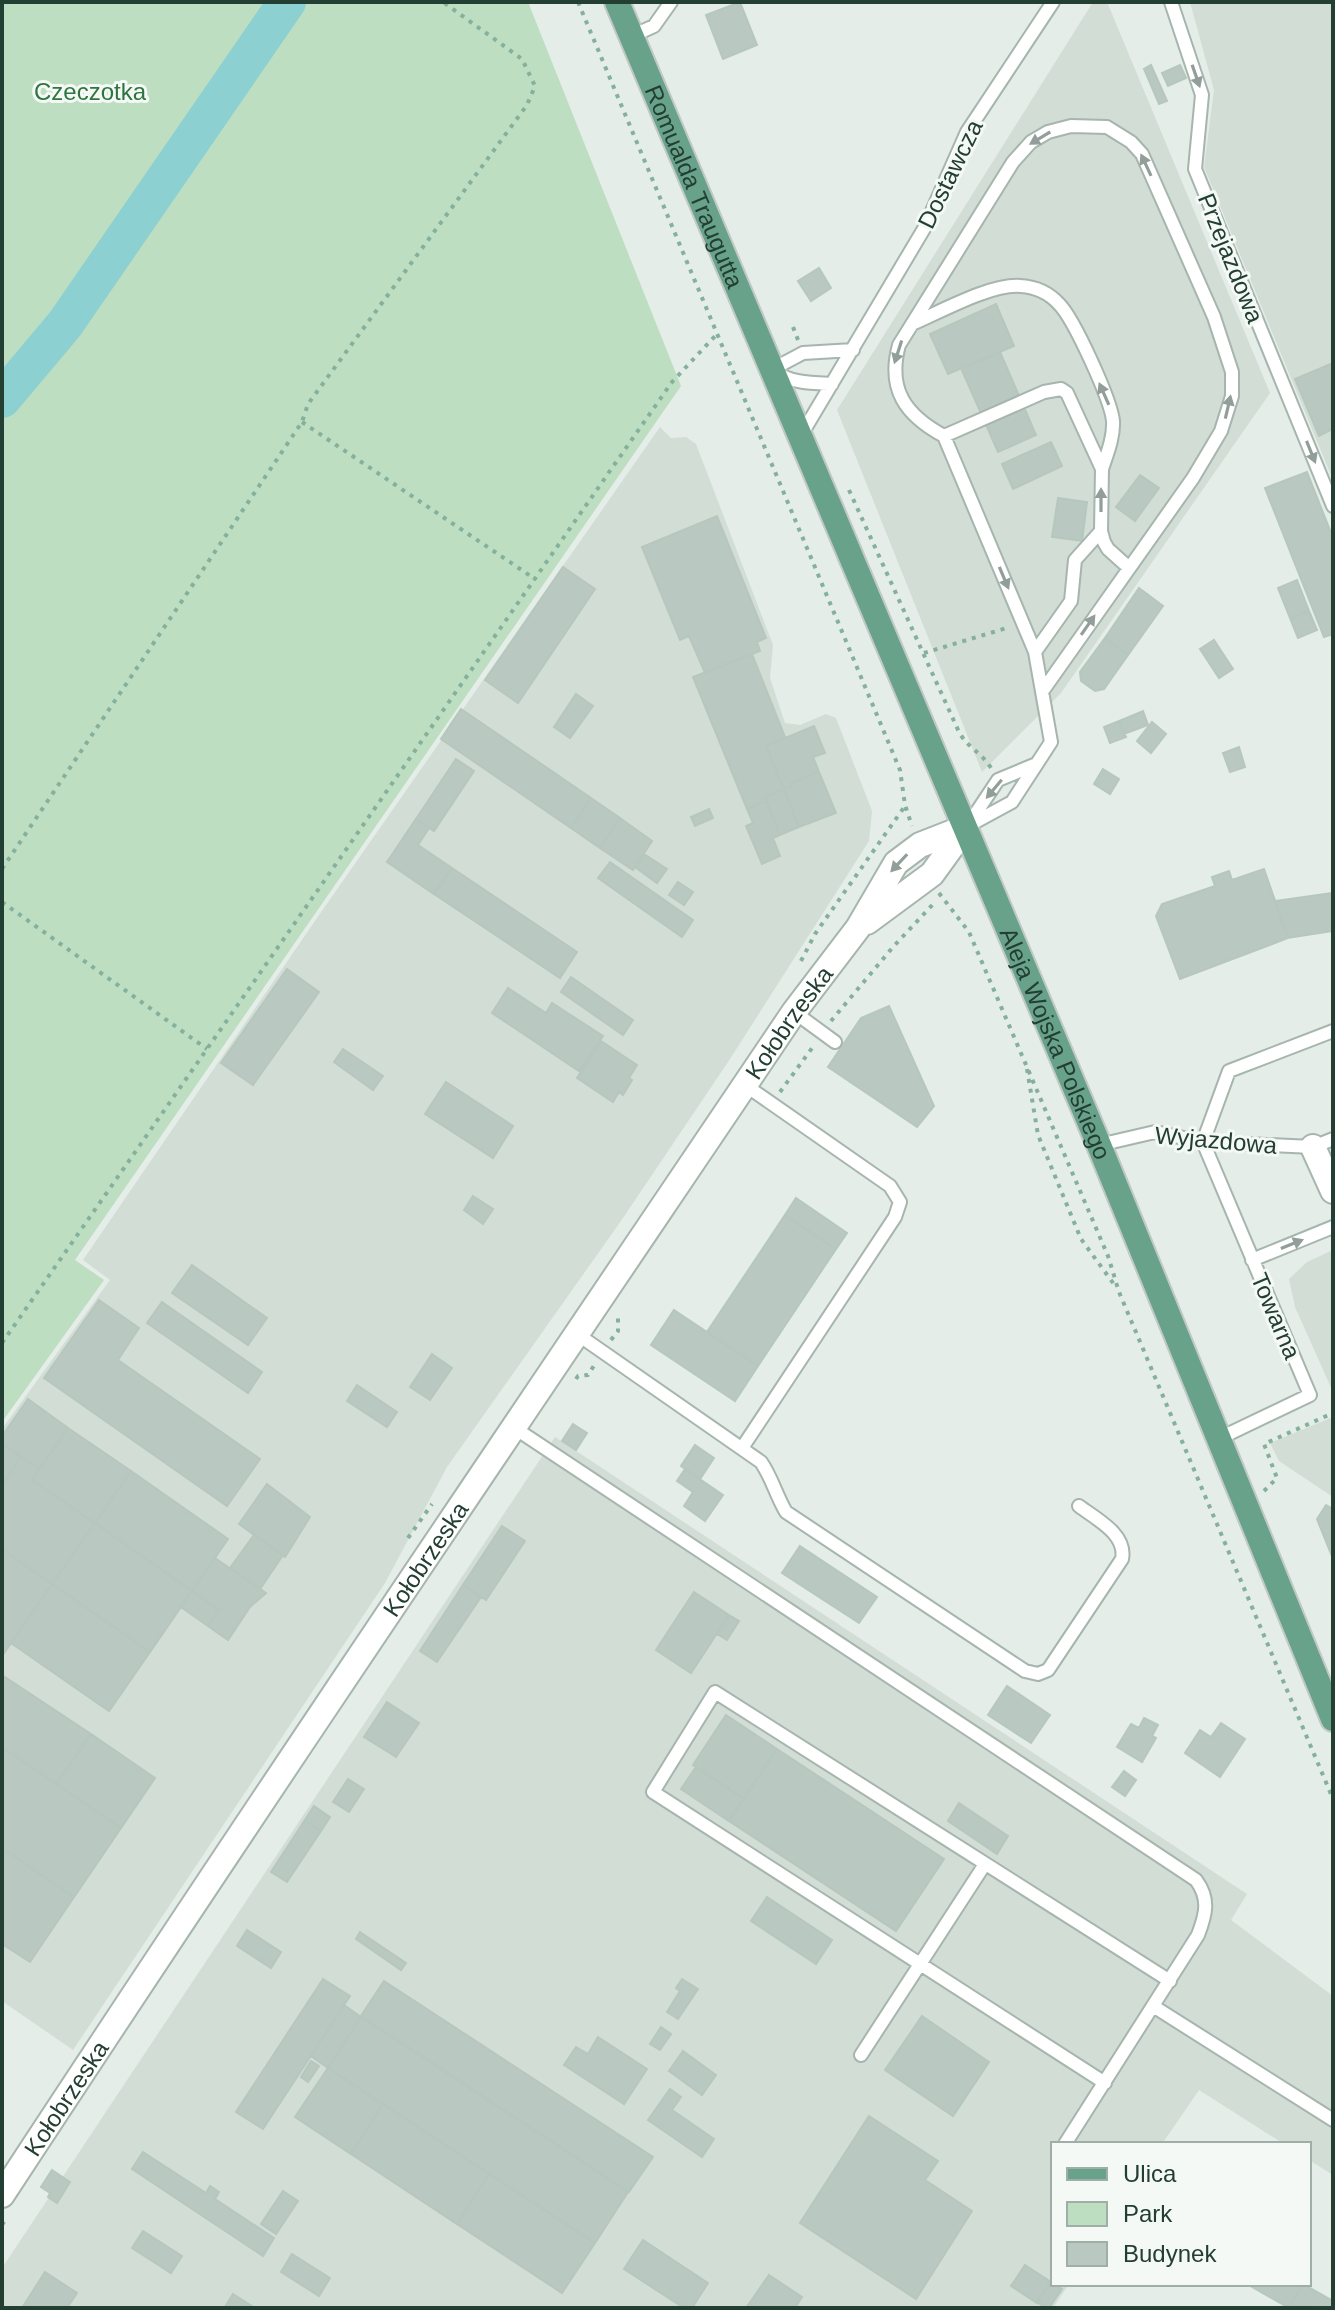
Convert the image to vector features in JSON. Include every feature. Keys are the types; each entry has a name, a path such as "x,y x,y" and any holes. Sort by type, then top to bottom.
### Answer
{"main road":[{"name":"Romualda Traugutta","path":"617,2 771,370"},
{"name":"Aleja Wojska Polskiego","path":"771,370 1099,1145 1333,1719"}],"street":[{"name":"Kołobrzeska","path":"6,2204 223,1857 794,1012 858,928 932,874 966,827"},
{"path":"1323,1143 1333,1191"}],"lane":[{"path":"632,36 654,26 671,2"},
{"name":"Dostawcza","path":"800,437 925,227 967,132 1053,2"},
{"name":"Przejazdowa","path":"1171,2 1202,95 1195,169 1333,506"},
{"path":"966,827 1012,802 1051,742 1044,689 1035,652 944,436 917,418 899,393 894,377 899,345 1013,162 1031,142 1059,128 1086,124 1115,130 1142,154 1214,317 1232,372 1232,396 1221,431 1193,478 1044,689"},
{"path":"912,324 1003,286 1041,290 1058,302 1070,316 1111,410 1113,432 1102,469 1101,531 1108,549 1128,567"},
{"path":"832,384 800,383 785,379 771,370 803,353 853,350"},
{"path":"944,436 1044,392 1061,389 1067,393 1102,469"},
{"path":"1035,652 1071,601 1075,560 1101,531"},
{"path":"966,827 998,780 1034,765"},
{"path":"794,1012 835,1042"},
{"path":"1203,1142 1229,1071 1333,1031"},
{"path":"742,1448 895,1217 900,1202 890,1186 745,1085"},
{"name":"Wyjazdowa","path":"1099,1145 1155,1132 1203,1142 1323,1143"},
{"name":"Towarna","path":"1203,1142 1310,1395 1218,1439"},
{"path":"1252,1260 1333,1227"},
{"path":"852,1281 866,1290"},
{"path":"577,1334 761,1462 786,1512 1025,1671 1038,1674 1048,1670 1122,1559 1123,1551 1116,1536 1079,1506"},
{"path":"513,1427 1196,1880 1205,1891 1207,1913 1198,1935 1066,2142"},
{"path":"1105,2083 653,1792 715,1692 1170,1981"},
{"path":"861,2055 985,1864"},
{"path":"1153,2006 1333,2120"}],"path":[{"path":"2,869 302,422 308,404 527,105 535,86 522,59 443,2"},
{"path":"578,2 900,770 908,816"},
{"path":"793,327 803,353"},
{"path":"2,1343 672,382 717,334"},
{"path":"302,422 535,579"},
{"path":"848,488 964,742 983,756 998,780"},
{"path":"924,653 1023,623"},
{"path":"772,1103 865,978 941,897 969,932 1026,1061 1108,1256 1119,1292 1333,1799"},
{"path":"2,902 207,1049"},
{"path":"1026,1061 1038,1135 1081,1239 1119,1292"},
{"path":"573,1381 578,1376 588,1375 618,1331 618,1314"},
{"path":"1242,1500 1268,1489 1277,1478 1264,1444 1333,1413"},
{"path":"2,2225 6,2204"}],"shaded area":[{"path":"1093,2 1107,2 1270,393 1061,693 982,772 837,410"},
{"path":"1190,2 1333,2 1333,480 1204,167 1214,90"},
{"path":"660,427 671,438 686,437 696,444 773,645 770,678 785,723 800,725 826,714 836,718 872,811 869,841 730,1059 623,1218 447,1467 385,1583 73,2050 2,2001 2,1429 110,1280 83,1260"},
{"path":"1333,1250 1333,1392 1295,1307 1289,1279 1307,1262"},
{"path":"1333,1417 1333,1497 1279,1461 1270,1443"},
{"path":"555,1437 1247,1894 1231,1920 1333,1996 1333,2175 1311,2161 1311,2142 1281,2142 1199,2090 1163,2142 1051,2142 1051,2286 1068,2286 1053,2308 2,2308 2,2268"}],"green space":[{"path":"2,2 528,2 681,386 75,1260 104,1280 2,1422"}],"building":[{"path":"740,2 757,45 723,59 706,15"},
{"path":"1151,65 1167,101 1159,104 1144,69"},
{"path":"1180,65 1186,78 1168,86 1162,73"},
{"path":"819,268 831,288 811,301 798,281"},
{"path":"996,304 1014,346 948,374 930,334"},
{"path":"1000,352 1036,435 998,452 961,368"},
{"path":"1333,363 1333,429 1319,436 1295,379"},
{"path":"1051,442 1062,466 1013,489 1002,464"},
{"path":"1307,472 1333,538 1333,634 1324,637 1265,488"},
{"path":"1140,475 1159,488 1135,521 1116,507"},
{"path":"1058,498 1087,502 1082,541 1052,537"},
{"path":"717,516 766,638 757,642 760,651 705,673 689,636 680,640 642,547"},
{"path":"563,567 595,589 518,703 485,680"},
{"path":"1297,580 1309,611 1290,618 1278,588"},
{"path":"1139,588 1163,606 1128,655 1105,638"},
{"path":"1309,611 1317,630 1298,638 1290,618"},
{"path":"1105,638 1128,655 1104,689 1095,691 1081,681 1080,672"},
{"path":"1214,640 1233,669 1219,678 1200,649"},
{"path":"752,654 785,737 766,746 784,789 747,809 693,677"},
{"path":"576,694 593,706 570,738 554,727"},
{"path":"461,709 591,798 571,828 441,739"},
{"path":"1143,711 1148,725 1124,734 1119,721"},
{"path":"1119,721 1126,737 1110,743 1104,727"},
{"path":"1152,722 1166,734 1151,753 1137,741"},
{"path":"814,726 825,753 813,757 819,772 784,789 766,746"},
{"path":"1239,747 1245,767 1230,772 1223,753"},
{"path":"456,759 474,771 434,831 416,819"},
{"path":"1103,769 1119,779 1110,794 1094,784"},
{"path":"819,772 836,813 799,827 784,789"},
{"path":"784,789 799,827 780,835 765,797"},
{"path":"591,798 620,818 600,848 571,828"},
{"path":"766,801 780,835 773,838 780,856 762,864 746,826 753,823 747,809"},
{"path":"709,809 713,818 695,826 691,817"},
{"path":"620,818 652,841 633,870 600,848"},
{"path":"416,819 429,828 418,845 452,868 434,894 387,862"},
{"path":"644,854 667,869 657,883 635,867"},
{"path":"610,862 693,920 682,937 598,878"},
{"path":"452,868 577,952 560,978 434,894"},
{"path":"1264,869 1288,938 1180,979 1156,916 1162,904 1215,886 1212,877 1229,871 1232,880"},
{"path":"678,882 693,892 684,905 669,895"},
{"path":"1333,893 1333,931 1288,938 1275,901"},
{"path":"287,969 319,992 253,1085 221,1063"},
{"path":"571,977 633,1020 623,1035 561,992"},
{"path":"508,988 546,1013 552,1003 603,1036 579,1071 492,1013"},
{"path":"889,1006 934,1106 917,1127 828,1067 861,1018"},
{"path":"601,1041 637,1065 623,1095 619,1092 613,1102 577,1078"},
{"path":"343,1049 383,1076 373,1090 334,1062"},
{"path":"446,1082 513,1126 493,1158 425,1114"},
{"path":"473,1196 493,1209 483,1224 464,1210"},
{"path":"796,1198 847,1233 836,1249 785,1215"},
{"path":"785,1215 836,1249 758,1366 707,1332"},
{"path":"192,1265 267,1318 248,1345 172,1293"},
{"path":"99,1300 139,1328 118,1360 260,1459 227,1506 44,1378"},
{"path":"162,1302 262,1372 248,1393 147,1323"},
{"path":"674,1310 758,1366 735,1401 651,1345"},
{"path":"432,1354 452,1368 430,1400 410,1387"},
{"path":"357,1385 397,1412 387,1427 347,1401"},
{"path":"28,1399 68,1428 39,1469 2,1443 2,1436"},
{"path":"573,1424 587,1433 576,1450 562,1441"},
{"path":"68,1428 131,1471 95,1523 32,1480"},
{"path":"2,1443 21,1457 2,1486"},
{"path":"695,1445 714,1458 700,1479 681,1466"},
{"path":"21,1457 39,1469 32,1480 95,1523 52,1584 2,1549 2,1486"},
{"path":"685,1469 723,1495 705,1521 684,1506 693,1492 677,1481"},
{"path":"131,1471 228,1539 192,1591 95,1523"},
{"path":"267,1484 310,1517 285,1557 239,1524"},
{"path":"1326,1505 1333,1509 1333,1559 1317,1519"},
{"path":"95,1523 192,1591 150,1652 52,1584"},
{"path":"502,1526 525,1541 486,1600 463,1585"},
{"path":"254,1535 283,1555 260,1589 230,1568"},
{"path":"800,1546 877,1597 859,1623 782,1573"},
{"path":"2,1549 52,1584 2,1656"},
{"path":"215,1558 266,1593 250,1607 228,1640 208,1626 219,1610 192,1591"},
{"path":"52,1584 150,1652 109,1711 11,1643"},
{"path":"463,1585 481,1597 437,1662 420,1651"},
{"path":"192,1591 219,1610 208,1626 181,1607"},
{"path":"694,1592 729,1615 691,1673 656,1650"},
{"path":"729,1615 739,1621 727,1640 717,1634"},
{"path":"2,1675 91,1734 56,1784 2,1747"},
{"path":"1007,1686 1050,1715 1031,1743 988,1715"},
{"path":"387,1702 419,1723 396,1757 364,1737"},
{"path":"726,1715 777,1749 744,1799 693,1765"},
{"path":"1144,1718 1158,1725 1152,1736 1156,1738 1142,1762 1117,1747 1131,1724 1139,1728"},
{"path":"1221,1723 1245,1739 1220,1777 1185,1753 1200,1730 1211,1737"},
{"path":"91,1734 155,1778 121,1828 56,1784"},
{"path":"2,1747 121,1828 74,1897 2,1848"},
{"path":"777,1749 944,1859 896,1931 729,1821"},
{"path":"696,1767 744,1799 729,1821 681,1789"},
{"path":"1124,1771 1136,1780 1125,1796 1112,1787"},
{"path":"348,1779 364,1789 349,1812 333,1802"},
{"path":"959,1803 1008,1836 997,1854 948,1821"},
{"path":"314,1806 330,1817 321,1831 305,1820"},
{"path":"305,1820 321,1831 287,1882 271,1872"},
{"path":"2,1848 74,1897 30,1962 2,1944"},
{"path":"767,1897 832,1940 816,1964 751,1921"},
{"path":"247,1930 281,1952 271,1968 237,1946"},
{"path":"360,1932 406,1963 401,1970 356,1939"},
{"path":"323,1979 350,1996 263,2129 236,2112"},
{"path":"682,1979 698,1989 678,2019 667,2012 680,1991 676,1988"},
{"path":"384,1981 653,2157 629,2192 361,2016"},
{"path":"344,2005 361,2017 328,2068 311,2056"},
{"path":"922,2016 989,2062 953,2116 885,2070"},
{"path":"361,2017 628,2192 595,2243 328,2068"},
{"path":"661,2027 671,2034 660,2050 650,2044"},
{"path":"598,2037 647,2069 624,2104 564,2065 576,2047 588,2054"},
{"path":"683,2051 716,2075 702,2095 669,2071"},
{"path":"311,2061 319,2066 308,2082 301,2077"},
{"path":"328,2068 383,2104 351,2154 295,2117"},
{"path":"670,2089 681,2097 672,2110 714,2139 702,2157 648,2120"},
{"path":"383,2104 489,2174 457,2224 351,2154"},
{"path":"869,2116 938,2161 925,2180 972,2211 916,2299 800,2223"},
{"path":"143,2152 206,2193 210,2186 219,2192 215,2199 274,2238 263,2256 132,2169"},
{"path":"52,2170 70,2182 57,2203 41,2187"},
{"path":"489,2174 595,2243 562,2293 457,2224"},
{"path":"283,2191 298,2201 276,2234 261,2224"},
{"path":"143,2231 182,2256 171,2273 132,2248"},
{"path":"643,2240 708,2283 692,2308 684,2308 624,2269"},
{"path":"292,2254 330,2278 319,2296 281,2272"},
{"path":"1025,2265 1051,2282 1037,2303 1011,2286"},
{"path":"45,2272 77,2293 67,2308 22,2308"},
{"path":"769,2275 802,2297 795,2308 746,2308"},
{"path":"1051,2282 1051,2286 1062,2289 1049,2308 1037,2302"},
{"path":"1250,2286 1302,2286 1289,2308"},
{"path":"1302,2286 1333,2301 1332,2308 1290,2306"},
{"path":"233,2294 255,2308 225,2307"}],"waterway":[{"name":"Czeczotka","path":"2,399 65,324 287,2"}]}
